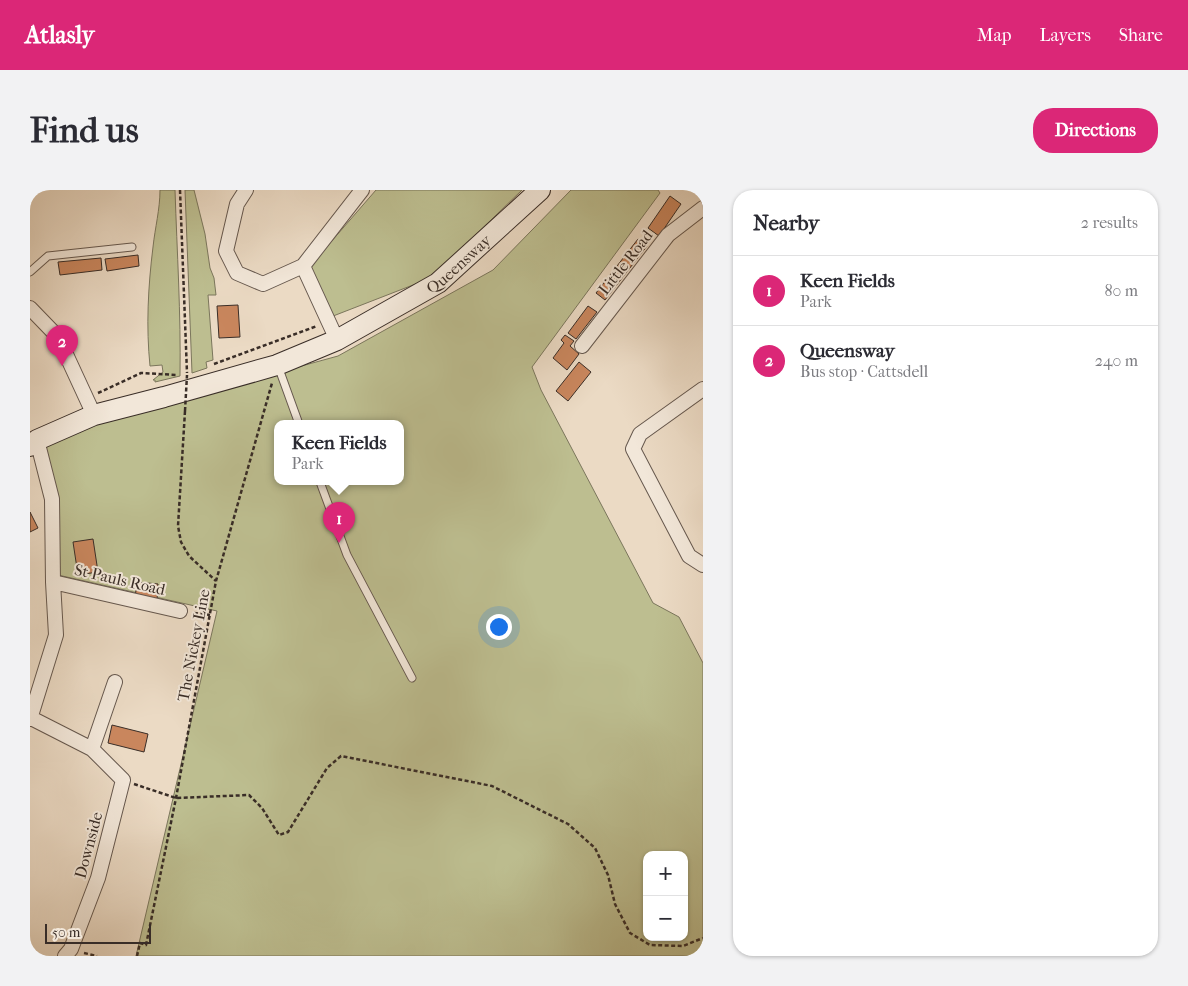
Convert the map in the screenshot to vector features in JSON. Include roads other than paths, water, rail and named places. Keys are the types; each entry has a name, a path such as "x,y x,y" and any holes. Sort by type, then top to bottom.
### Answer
{"main road":[{"name":"Queensway","path":"34,443 94,415 164,398 277,365 333,331 438,283 540,190"}],"street":[{"path":"246,190 237,204 226,251 237,273 264,284 303,266 362,190"},
{"name":"Little Road","path":"582,346 668,235 703,208"},
{"path":"303,266 333,331"},
{"path":"30,308 58,337 94,415"},
{"path":"703,389 640,434 633,449 689,556 703,565"},
{"path":"34,443 52,499 56,634 30,719 92,750 116,682"},
{"name":"St Pauls Road","path":"53,582 180,610"},
{"name":"Downside","path":"65,956 71,950 98,878 123,780 92,750"}],"lane":[{"path":"30,272 48,256 132,247"},
{"path":"277,365 298,420"},
{"path":"321,485 347,555 412,678"}],"place":[{"name":"Queensway","path":"62,366"},
{"name":"Keen Fields","path":"339,543"}]}
